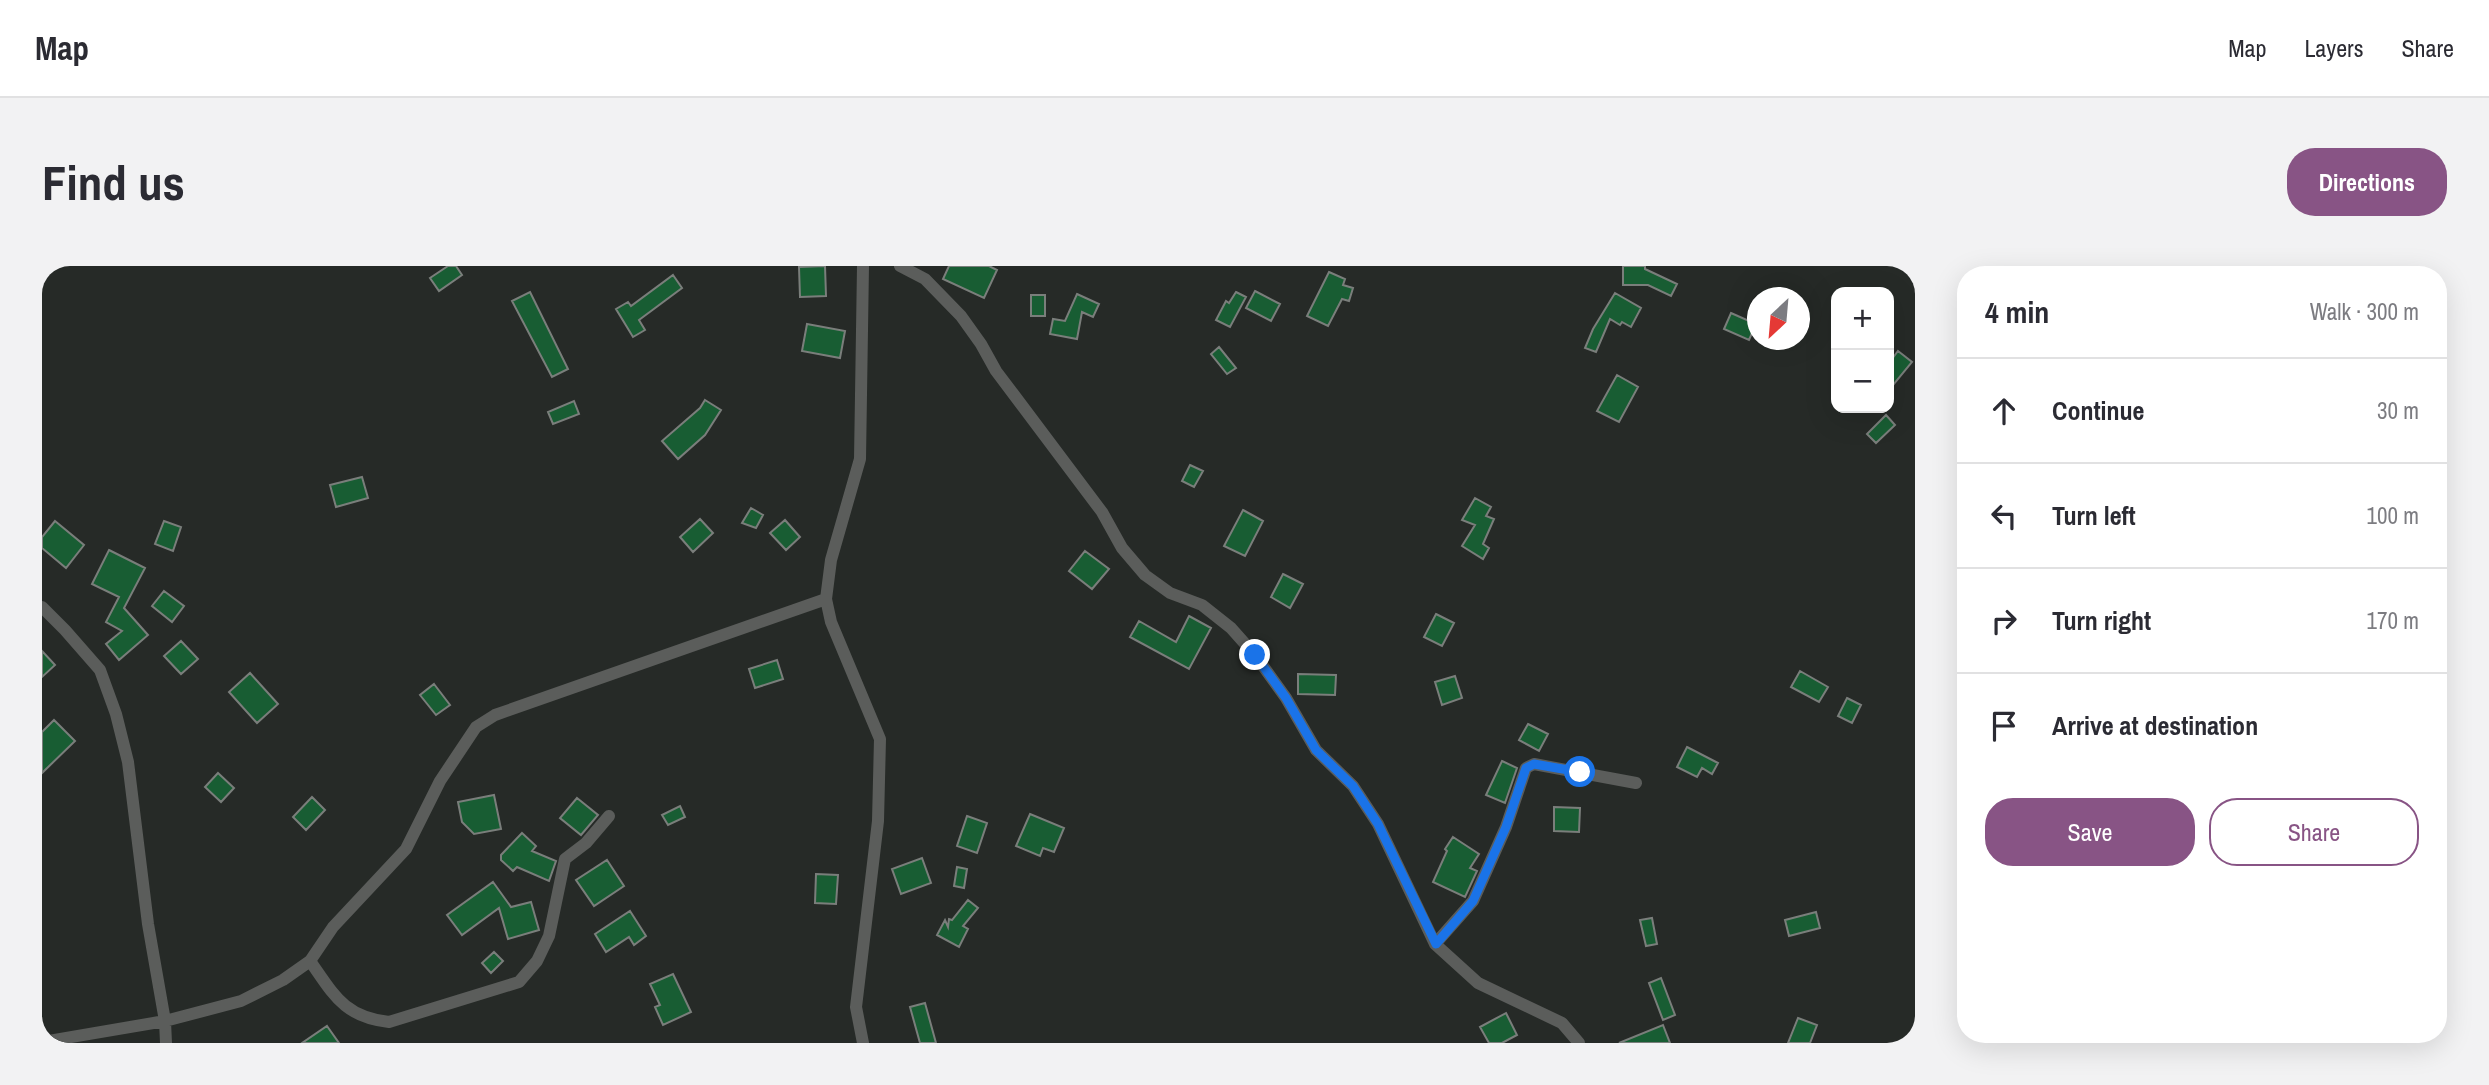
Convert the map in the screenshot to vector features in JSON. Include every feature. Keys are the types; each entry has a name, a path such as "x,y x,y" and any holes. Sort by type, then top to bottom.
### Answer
{"street":[{"path":"863,266 860,459 831,560 826,599 831,622 880,739 878,821 856,1007 863,1043"},
{"path":"900,266 925,279 961,316 996,371 1102,512 1122,548 1145,575 1170,593 1202,605 1231,628 1255,655 1286,698 1316,750 1353,786 1378,824 1436,944 1478,983 1562,1023 1579,1043"},
{"path":"42,1042 165,1021 241,1001 283,980 310,961 333,926 406,849 440,781 476,727 495,715 826,599"},
{"path":"42,607 100,670 116,714 128,762 166,1043"},
{"path":"1436,944 1473,901 1506,827 1526,768 1534,764 1636,783"},
{"path":"310,961 341,1003 354,1014 370,1020 389,1022 519,982 537,961 549,936 565,859 586,843 609,816"}],"building":[{"path":"448,266 456,266 462,275 439,291 430,278"},
{"path":"825,266 826,296 800,297 799,267"},
{"path":"949,266 989,266 997,270 984,298 943,279"},
{"path":"1623,266 1645,266 1645,269 1677,284 1671,296 1648,285 1623,285"},
{"path":"1329,272 1345,279 1343,285 1353,288 1349,301 1342,299 1328,326 1307,316"},
{"path":"673,275 682,288 639,320 645,330 633,337 616,309 628,302 631,306"},
{"path":"1255,291 1280,304 1271,321 1246,308"},
{"path":"530,292 568,369 552,377 512,301"},
{"path":"1236,292 1246,297 1230,327 1216,320 1226,301 1229,303"},
{"path":"1615,293 1641,308 1631,327 1610,319 1596,352 1585,348 1593,329"},
{"path":"1077,294 1099,304 1093,317 1082,312 1077,339 1050,334 1053,319 1065,321"},
{"path":"1031,295 1045,295 1045,316 1031,316"},
{"path":"1731,313 1747,320 1747,339 1724,329"},
{"path":"807,324 845,331 840,358 802,351"},
{"path":"1219,347 1236,368 1227,374 1211,354"},
{"path":"1898,351 1912,362 1894,384 1894,356"},
{"path":"1617,375 1638,387 1619,422 1597,411"},
{"path":"705,400 721,410 705,435 678,459 662,441 700,408"},
{"path":"574,401 579,414 553,424 548,412"},
{"path":"1886,415 1895,425 1876,443 1867,434"},
{"path":"1190,465 1203,471 1194,487 1182,481"},
{"path":"362,477 368,498 336,507 330,485"},
{"path":"1475,498 1491,507 1486,516 1494,519 1483,544 1489,548 1483,559 1462,546 1475,525 1462,520"},
{"path":"751,508 763,515 756,528 742,523"},
{"path":"1243,510 1263,521 1245,556 1224,546"},
{"path":"700,519 713,533 693,552 680,537"},
{"path":"785,520 800,537 786,550 770,533"},
{"path":"55,521 84,545 66,568 42,548 42,537"},
{"path":"164,521 181,527 173,551 155,544"},
{"path":"109,550 145,568 124,608 148,635 119,660 106,644 122,631 106,622 119,597 92,584"},
{"path":"1085,551 1109,569 1092,589 1069,571"},
{"path":"1283,574 1303,584 1290,608 1271,597"},
{"path":"164,591 184,606 172,622 152,606"},
{"path":"1436,614 1454,623 1442,646 1424,637"},
{"path":"1189,616 1211,628 1189,669 1130,637 1139,621 1176,642"},
{"path":"181,641 198,659 181,674 164,656"},
{"path":"42,651 55,665 42,677"},
{"path":"777,660 783,679 755,688 749,669"},
{"path":"1800,671 1828,687 1819,702 1791,687"},
{"path":"250,673 278,704 257,723 229,692"},
{"path":"1298,674 1336,675 1335,695 1298,694"},
{"path":"1455,676 1462,698 1442,705 1435,682"},
{"path":"434,684 450,705 436,715 420,695"},
{"path":"1847,698 1861,705 1852,723 1838,716"},
{"path":"54,720 75,741 42,773 42,732"},
{"path":"1528,724 1548,734 1539,751 1519,740"},
{"path":"1687,747 1718,763 1712,774 1702,768 1697,777 1677,767"},
{"path":"1502,761 1517,768 1505,803 1486,795"},
{"path":"218,773 234,788 221,802 205,787"},
{"path":"494,795 501,829 474,834 462,822 458,802"},
{"path":"312,797 325,810 306,830 293,817"},
{"path":"577,798 598,815 581,835 560,818"},
{"path":"680,806 685,817 668,825 662,815"},
{"path":"1554,807 1580,808 1579,832 1554,831"},
{"path":"1030,814 1064,828 1054,852 1043,848 1040,856 1016,846"},
{"path":"967,816 987,823 977,853 957,846"},
{"path":"522,833 536,846 532,851 556,861 549,881 517,867 513,871 501,860 501,855"},
{"path":"1453,837 1479,854 1470,868 1477,871 1465,897 1433,882 1447,851 1445,849"},
{"path":"922,858 931,883 901,894 892,869"},
{"path":"607,860 624,886 594,906 576,880"},
{"path":"957,867 967,869 964,888 954,886"},
{"path":"816,874 838,875 836,904 815,903"},
{"path":"493,882 511,907 531,902 539,930 508,939 499,908 462,935 447,915"},
{"path":"968,900 978,908 963,926 968,929 959,947 937,935 945,920 948,927 949,919 952,920"},
{"path":"630,911 646,936 634,945 629,937 606,952 595,934"},
{"path":"1816,912 1820,928 1789,936 1785,920"},
{"path":"1652,918 1657,944 1646,946 1640,920"},
{"path":"494,952 503,961 491,973 482,963"},
{"path":"673,974 691,1012 663,1025 655,1007 660,1005 650,984"},
{"path":"1661,978 1675,1015 1663,1020 1649,983"},
{"path":"925,1003 936,1043 920,1043 910,1007"},
{"path":"1506,1013 1517,1035 1502,1043 1489,1043 1480,1027"},
{"path":"1798,1018 1817,1025 1810,1043 1788,1043"},
{"path":"1663,1025 1670,1043 1619,1043"},
{"path":"327,1026 339,1043 302,1043"}],"route":[{"path":"1255,655 1286,698 1316,750 1353,786 1378,824 1436,944 1473,901 1506,827 1526,768 1534,764 1580,772"}]}
